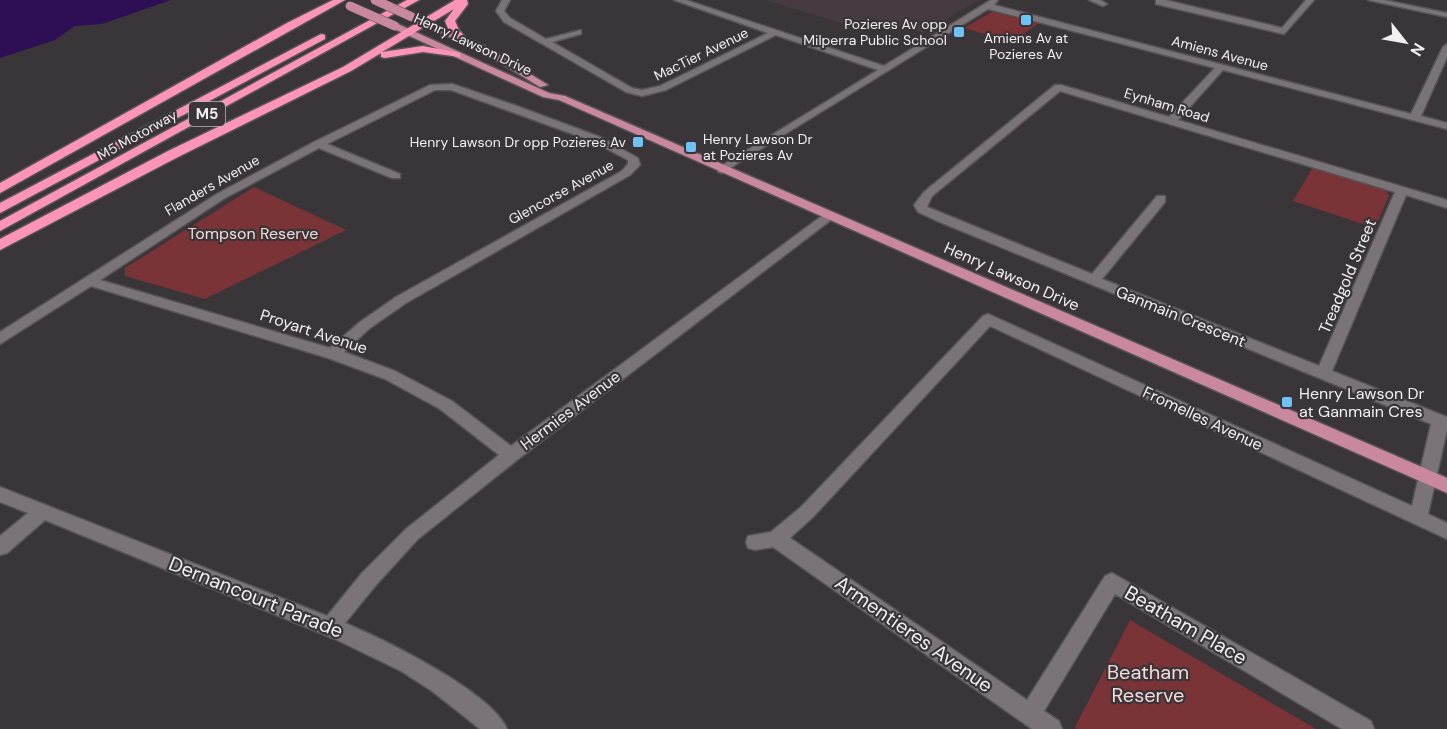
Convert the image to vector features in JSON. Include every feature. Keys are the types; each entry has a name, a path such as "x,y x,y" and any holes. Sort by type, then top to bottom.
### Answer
{"highway":[{"path":"291,24 305,14 315,0"},
{"path":"0,189 291,24 339,0"},
{"name":"M5 Motorway","path":"0,209 391,0"},
{"name":"M5 Motorway","path":"0,227 414,0"},
{"path":"0,245 173,154 347,69 464,0"},
{"path":"461,39 454,31 450,21 464,0"},
{"path":"347,69 382,56 411,49 456,55"}],"main road":[{"name":"Henry Lawson Drive","path":"339,0 546,95 562,98 1447,486"},
{"name":"Henry Lawson Drive","path":"375,0 508,63 555,91 562,98"}],"street":[{"name":"MacTier Avenue","path":"506,0 500,8 504,17 629,90 648,93 774,33"},
{"path":"678,0 885,69"},
{"path":"722,170 997,0"},
{"path":"1093,0 1103,4"},
{"path":"1161,0 1158,2 1284,31 1310,0"},
{"path":"1372,0 1447,15"},
{"name":"Amiens Avenue","path":"987,6 1447,126"},
{"path":"544,42 578,32"},
{"path":"1415,117 1447,47"},
{"path":"1171,121 1221,67"},
{"name":"Flanders Avenue","path":"0,339 213,200 318,144 433,87 452,87"},
{"name":"Glencorse Avenue","path":"333,354 388,307 626,173 634,165 635,161 628,154 596,139 452,87"},
{"name":"Eynham Road","path":"922,209 920,205 925,197 1058,87 1447,204"},
{"path":"318,144 396,176"},
{"name":"Treadgold Street","path":"1323,374 1402,190"},
{"path":"1094,280 1161,199"},
{"name":"Ganmain Crescent","path":"922,209 1444,423 1428,478"},
{"name":"Hermies Avenue","path":"331,626 369,579 412,534 510,455 830,216"},
{"name":"Proyart Avenue","path":"88,281 333,354 390,375 446,405 510,455"},
{"name":"Fromelles Avenue","path":"776,539 807,512 988,319 1447,531"},
{"path":"1418,517 1428,478"},
{"name":"Dernancourt Parade","path":"0,494 331,626 416,669 472,707 496,729"},
{"path":"0,547 43,512"},
{"path":"755,542 776,539"},
{"name":"Armentieres Avenue","path":"776,539 1051,729"},
{"name":"Beatham Place","path":"1030,715 1112,582 1363,729"}],"shaded area":[{"path":"0,0 171,0 102,24 75,26 55,40 0,58"},
{"path":"766,0 978,0 923,33 871,18 854,27"}],"green space":[{"path":"992,12 1039,23 1012,42 964,28"},
{"path":"1313,167 1386,191 1389,196 1375,228 1293,201"},
{"name":"Tompson Reserve","path":"254,187 346,230 205,299 125,276 125,268"},
{"name":"Beatham Reserve","path":"1130,620 1316,729 1077,729 1075,727"}],"place":[{"name":"Amiens Av at Pozieres Av","path":"1026,20"},
{"name":"Pozieres Av opp Milperra Public School","path":"959,32"},
{"name":"Henry Lawson Dr opp Pozieres Av","path":"638,142"},
{"name":"Henry Lawson Dr at Pozieres Av","path":"691,147"},
{"name":"Henry Lawson Dr at Ganmain Cres","path":"1287,402"}]}
